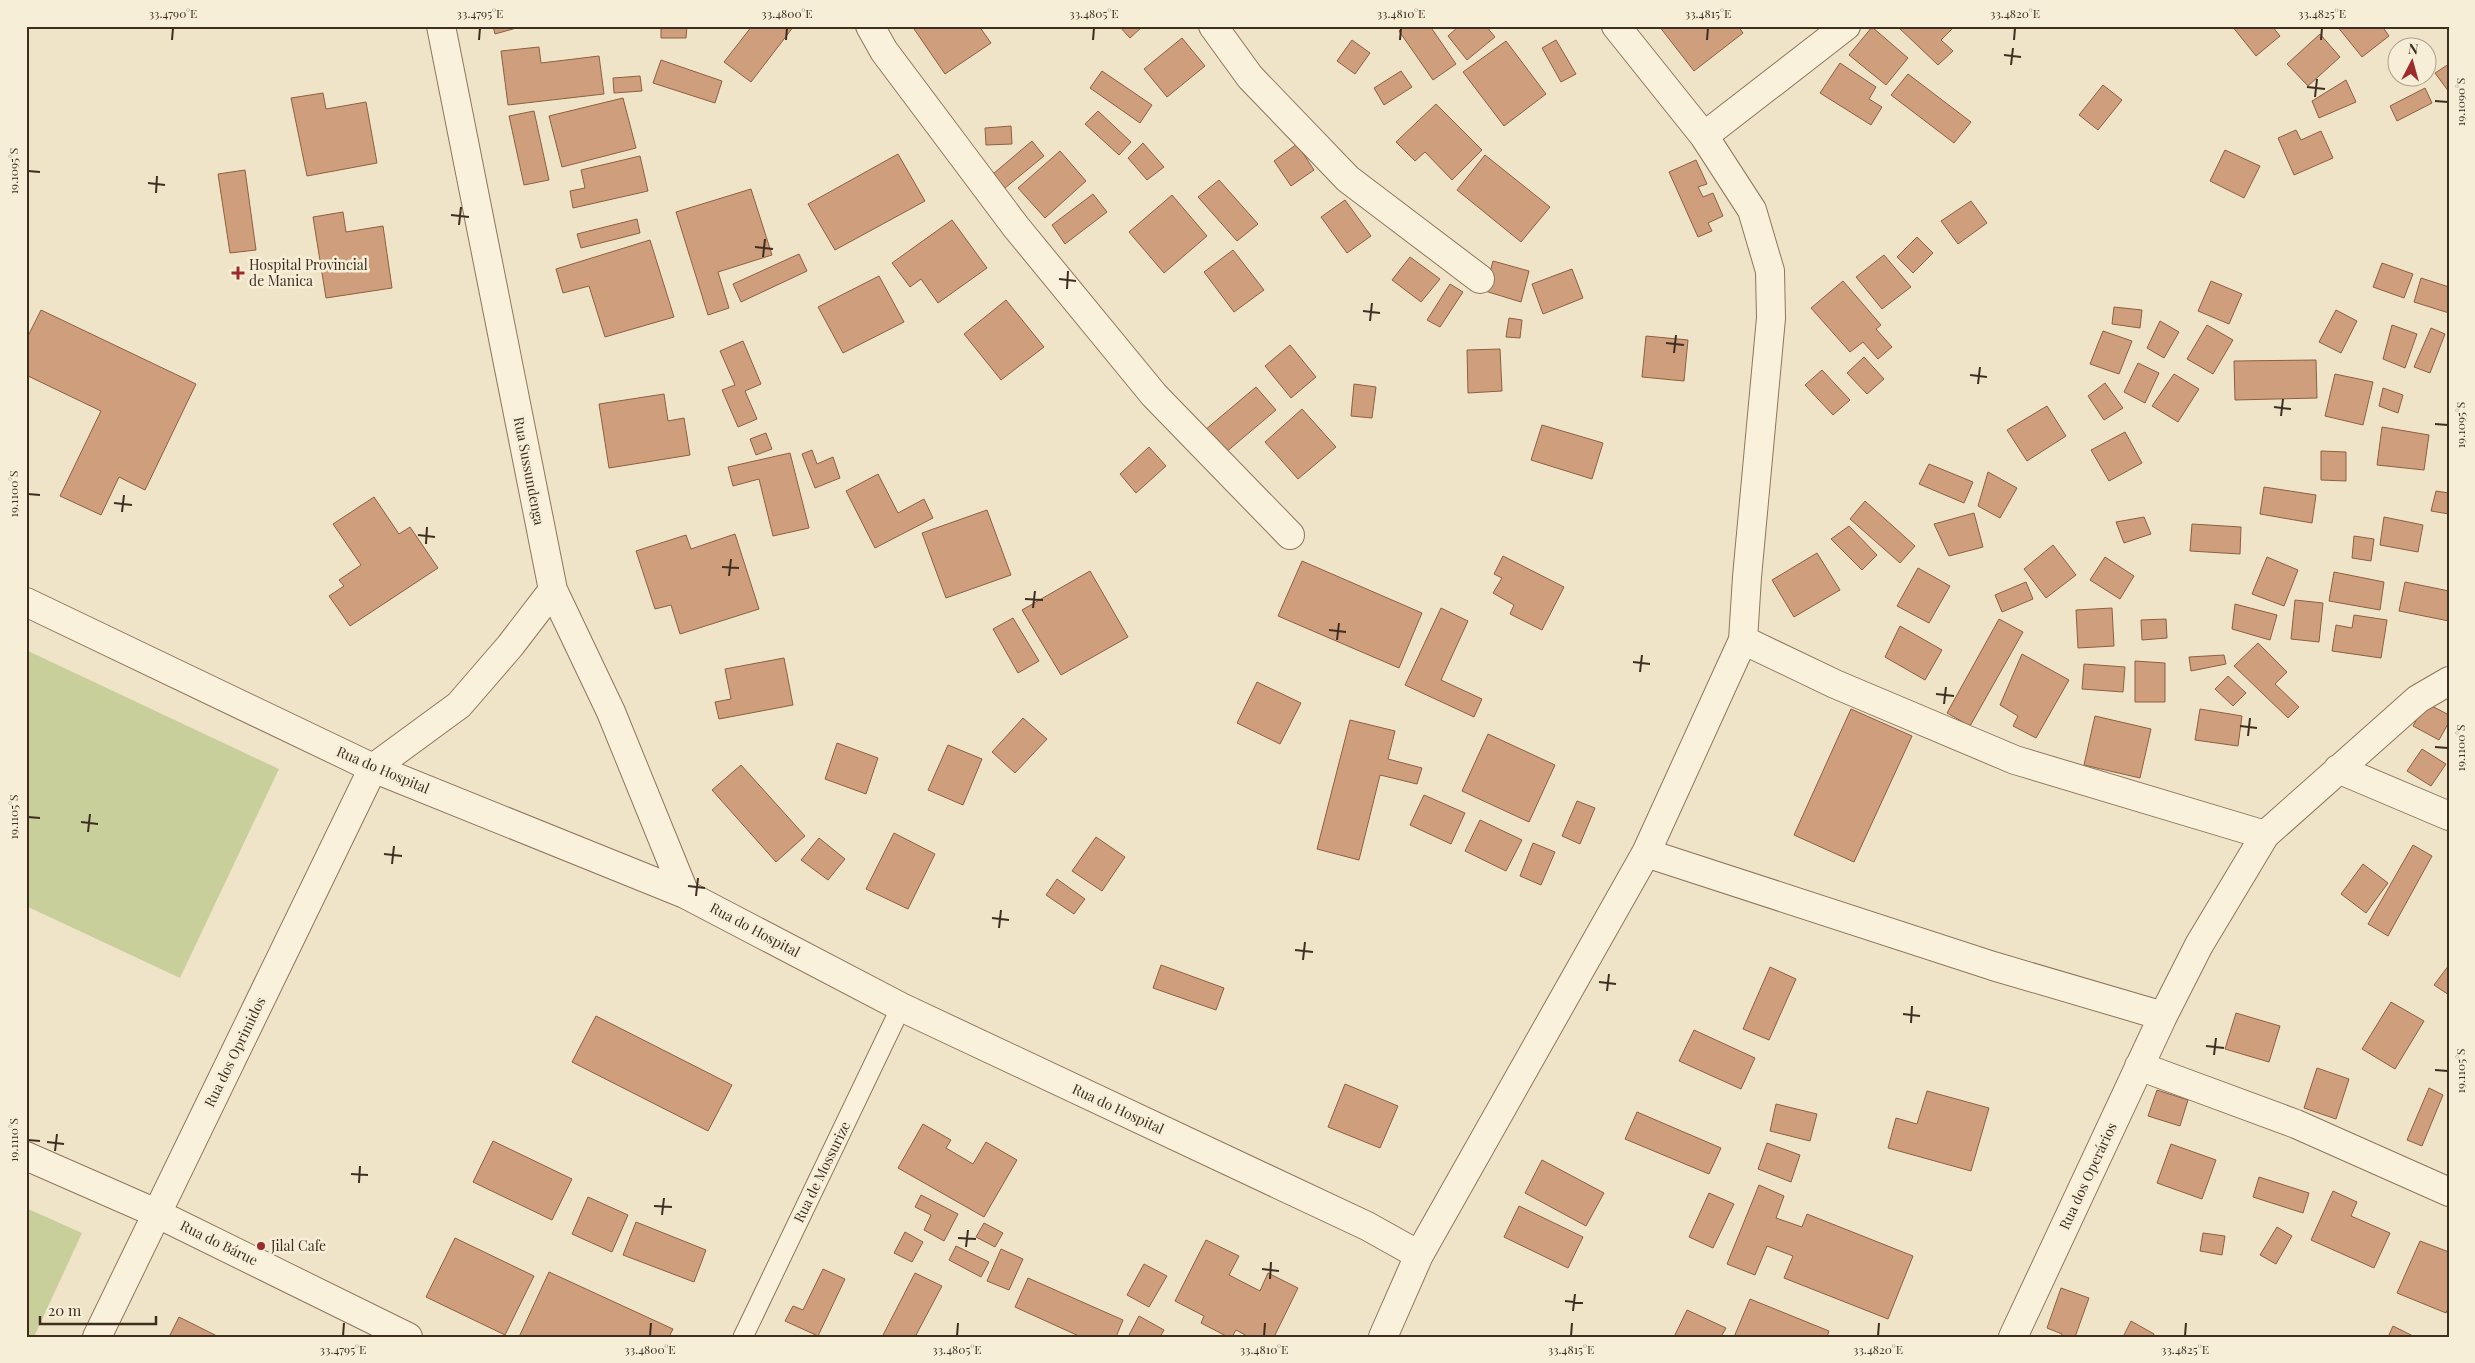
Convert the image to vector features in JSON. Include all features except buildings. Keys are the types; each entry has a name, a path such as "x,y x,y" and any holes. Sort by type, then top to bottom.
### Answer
{"street":[{"name":"Rua Sussundenga","path":"441,26 553,590 611,712 685,894"},
{"path":"870,26 884,51 1016,227 1110,342 1154,395 1290,535"},
{"path":"1213,26 1250,77 1348,179 1480,279"},
{"path":"1384,1337 1419,1255 1646,853 1743,640 1771,318 1770,271 1752,210 1704,136 1616,26"},
{"path":"1704,136 1846,26"},
{"path":"373,768 458,705 510,646 553,590"},
{"name":"Rua do Hospital","path":"26,602 373,768 685,894 901,1007 1367,1226 1419,1255"},
{"path":"1743,640 1835,684 2015,760 2265,835"},
{"name":"Rua dos Operários","path":"2013,1337 2163,1016 2199,945 2265,835 2418,699 2449,681"},
{"name":"Rua dos Oprimidos","path":"97,1337 373,768"},
{"path":"2338,769 2449,816"},
{"path":"1646,853 1993,966 2163,1016"},
{"path":"2140,1066 2296,1124 2449,1192"},
{"name":"Rua do Bárue","path":"26,1156 156,1213 408,1337"}],"lane":[{"name":"Rua de Mossurize","path":"743,1337 901,1007"}],"green space":[{"path":"26,650 279,769 180,978 26,906"},
{"path":"26,1208 82,1233 34,1337 26,1337"}],"place":[{"name":"Hospital Provincial de Manica","path":"238,273"},
{"name":"Jilal Cafe","path":"261,1246"}]}
